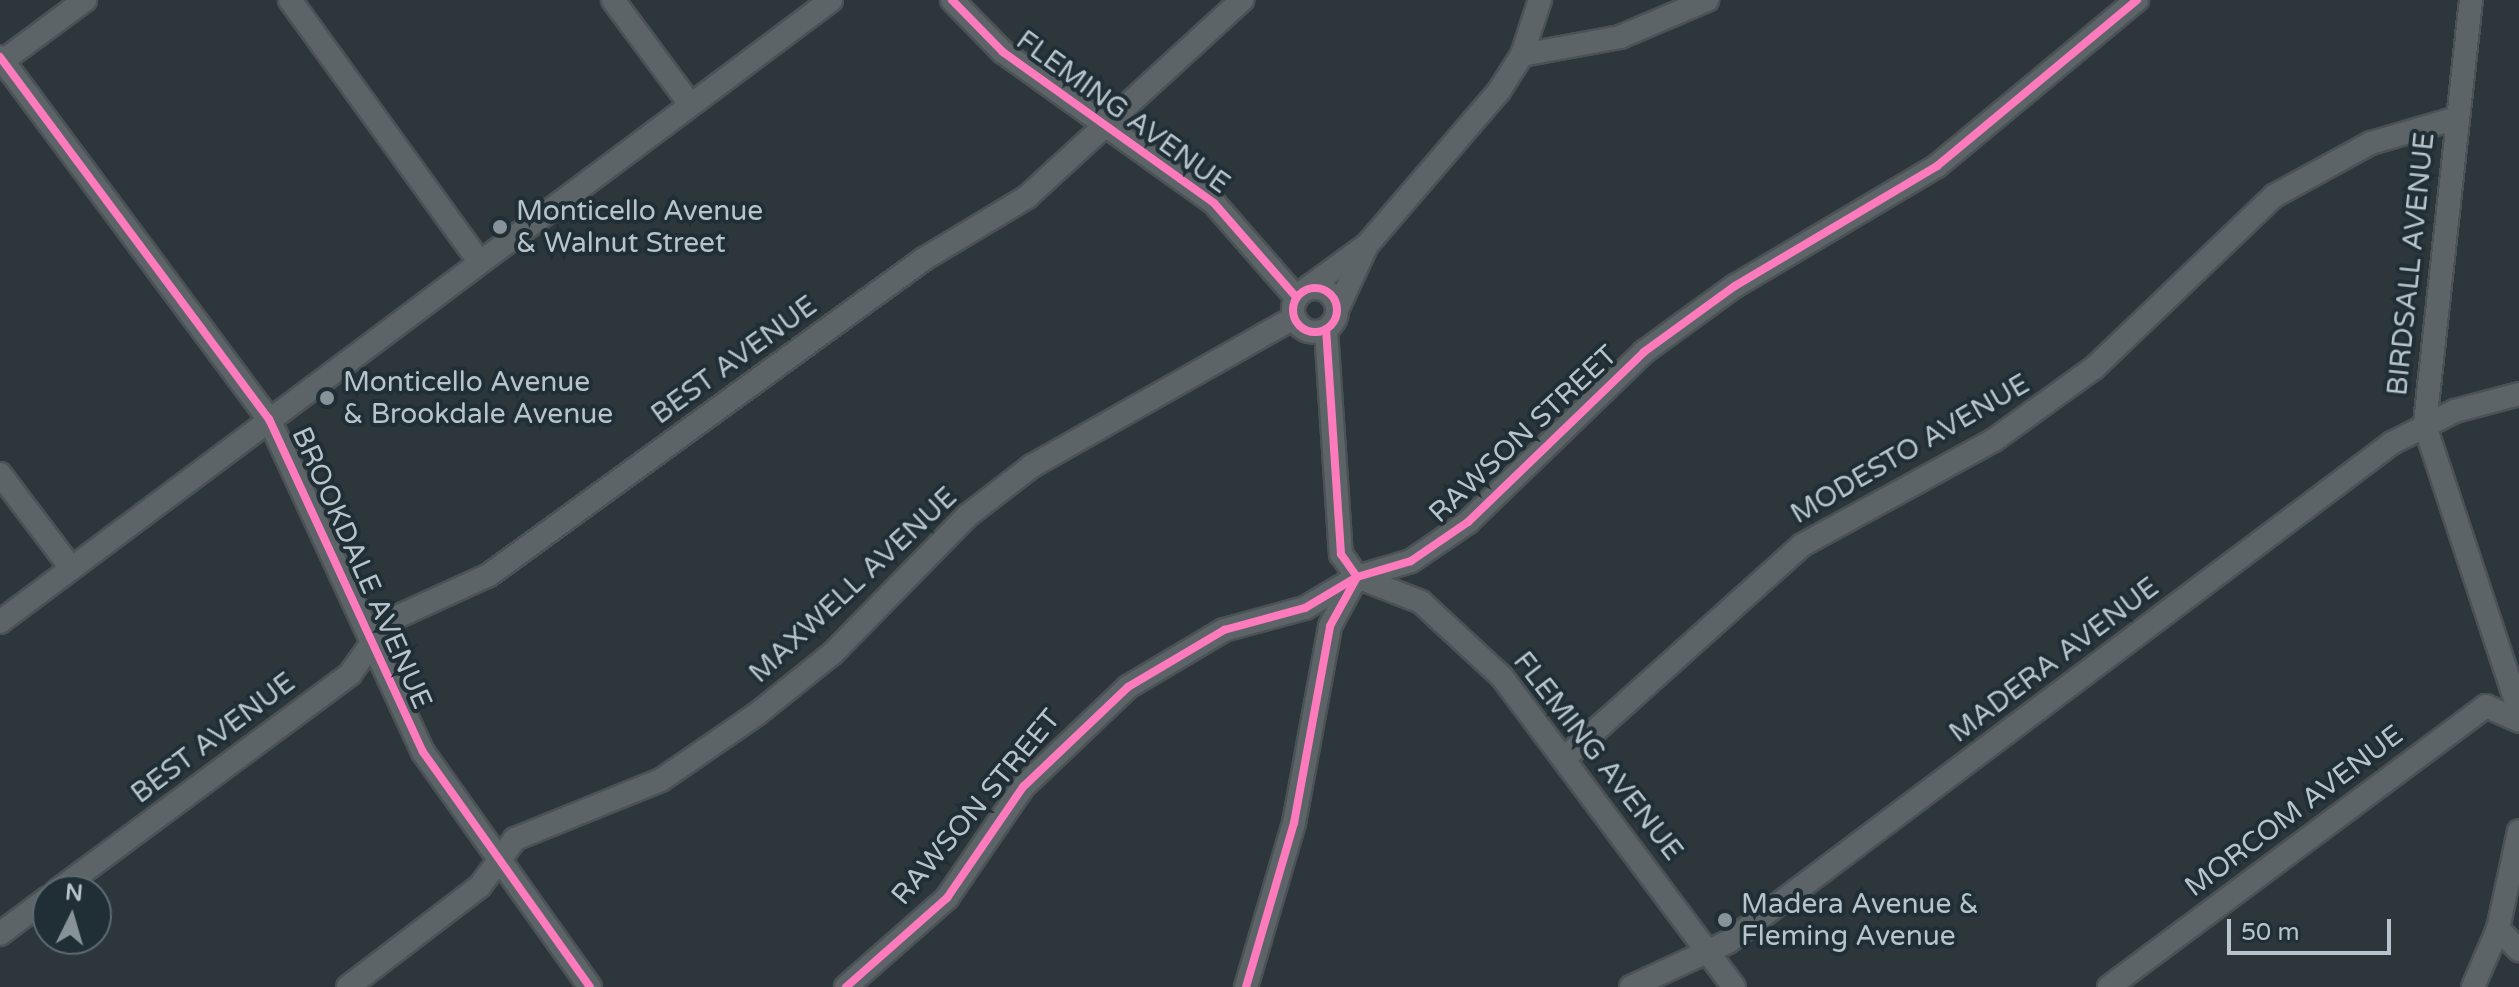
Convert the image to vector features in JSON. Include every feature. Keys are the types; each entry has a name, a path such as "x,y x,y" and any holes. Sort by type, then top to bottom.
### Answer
{"street":[{"path":"1,60 85,0"},
{"path":"290,0 479,261"},
{"path":"613,0 690,104"},
{"path":"0,622 831,0"},
{"name":"FLEMING AVENUE","path":"952,0 1003,52 1105,130 1214,203 1298,302"},
{"name":"BEST AVENUE","path":"79,875 350,674 388,621 489,575 924,259 1027,197 1105,130 1242,0"},
{"path":"1246,987 1300,796 1330,626 1357,577 1341,554 1326,330 1367,245 1522,55 1540,0"},
{"path":"1522,55 1620,37 1707,0"},
{"name":"RAWSON STREET","path":"846,987 947,898 1023,787 1128,687 1224,630 1305,608 1357,577 1411,561 1468,522 1644,352 1735,286 1937,166 2137,0"},
{"name":"BIRDSALL AVENUE","path":"2471,0 2425,426 2519,711"},
{"name":"BROOKDALE AVENUE","path":"1,60 269,419 370,646 430,765 497,863 590,987"},
{"name":"MODESTO AVENUE","path":"1567,756 1802,545 1994,440 2094,368 2274,196 2371,143 2457,118"},
{"name":"MAXWELL AVENUE","path":"348,987 480,886 515,839 661,780 757,714 833,653 967,516 1032,466 1298,302 1367,245"},
{"path":"1326,330 1310,332 1298,302 1331,294 1337,310"},
{"name":"MADERA AVENUE","path":"1631,987 1708,951 2392,443 2425,426 2519,394"},
{"path":"0,474 71,568"},
{"name":"FLEMING AVENUE","path":"1357,577 1421,602 1502,677 1567,756 1734,987"},
{"name":"MORCOM AVENUE","path":"2109,987 2486,706 2519,721"},
{"path":"2473,987 2498,929 2519,831"},
{"path":"0,934 32,910"},
{"path":"2498,929 2519,950"}],"cycle path":[{"path":"952,0 1003,52 1214,203 1296,297"},
{"path":"846,987 947,898 1023,787 1128,687 1224,630 1305,608 1357,577 1411,561 1468,522 1644,352 1735,286 1937,166 2137,0"},
{"path":"0,57 269,419 423,752 590,987"},
{"path":"1315,288 1331,294 1337,310 1331,326 1315,332 1299,326 1293,310 1299,294 1315,288"},
{"path":"1246,987 1294,823 1330,626 1357,577 1341,554 1326,330"}],"place":[{"name":"Monticello Avenue & Walnut Street","path":"500,227"},
{"name":"Monticello Avenue & Brookdale Avenue","path":"327,398"},
{"name":"Madera Avenue & Fleming Avenue","path":"1725,920"}]}
